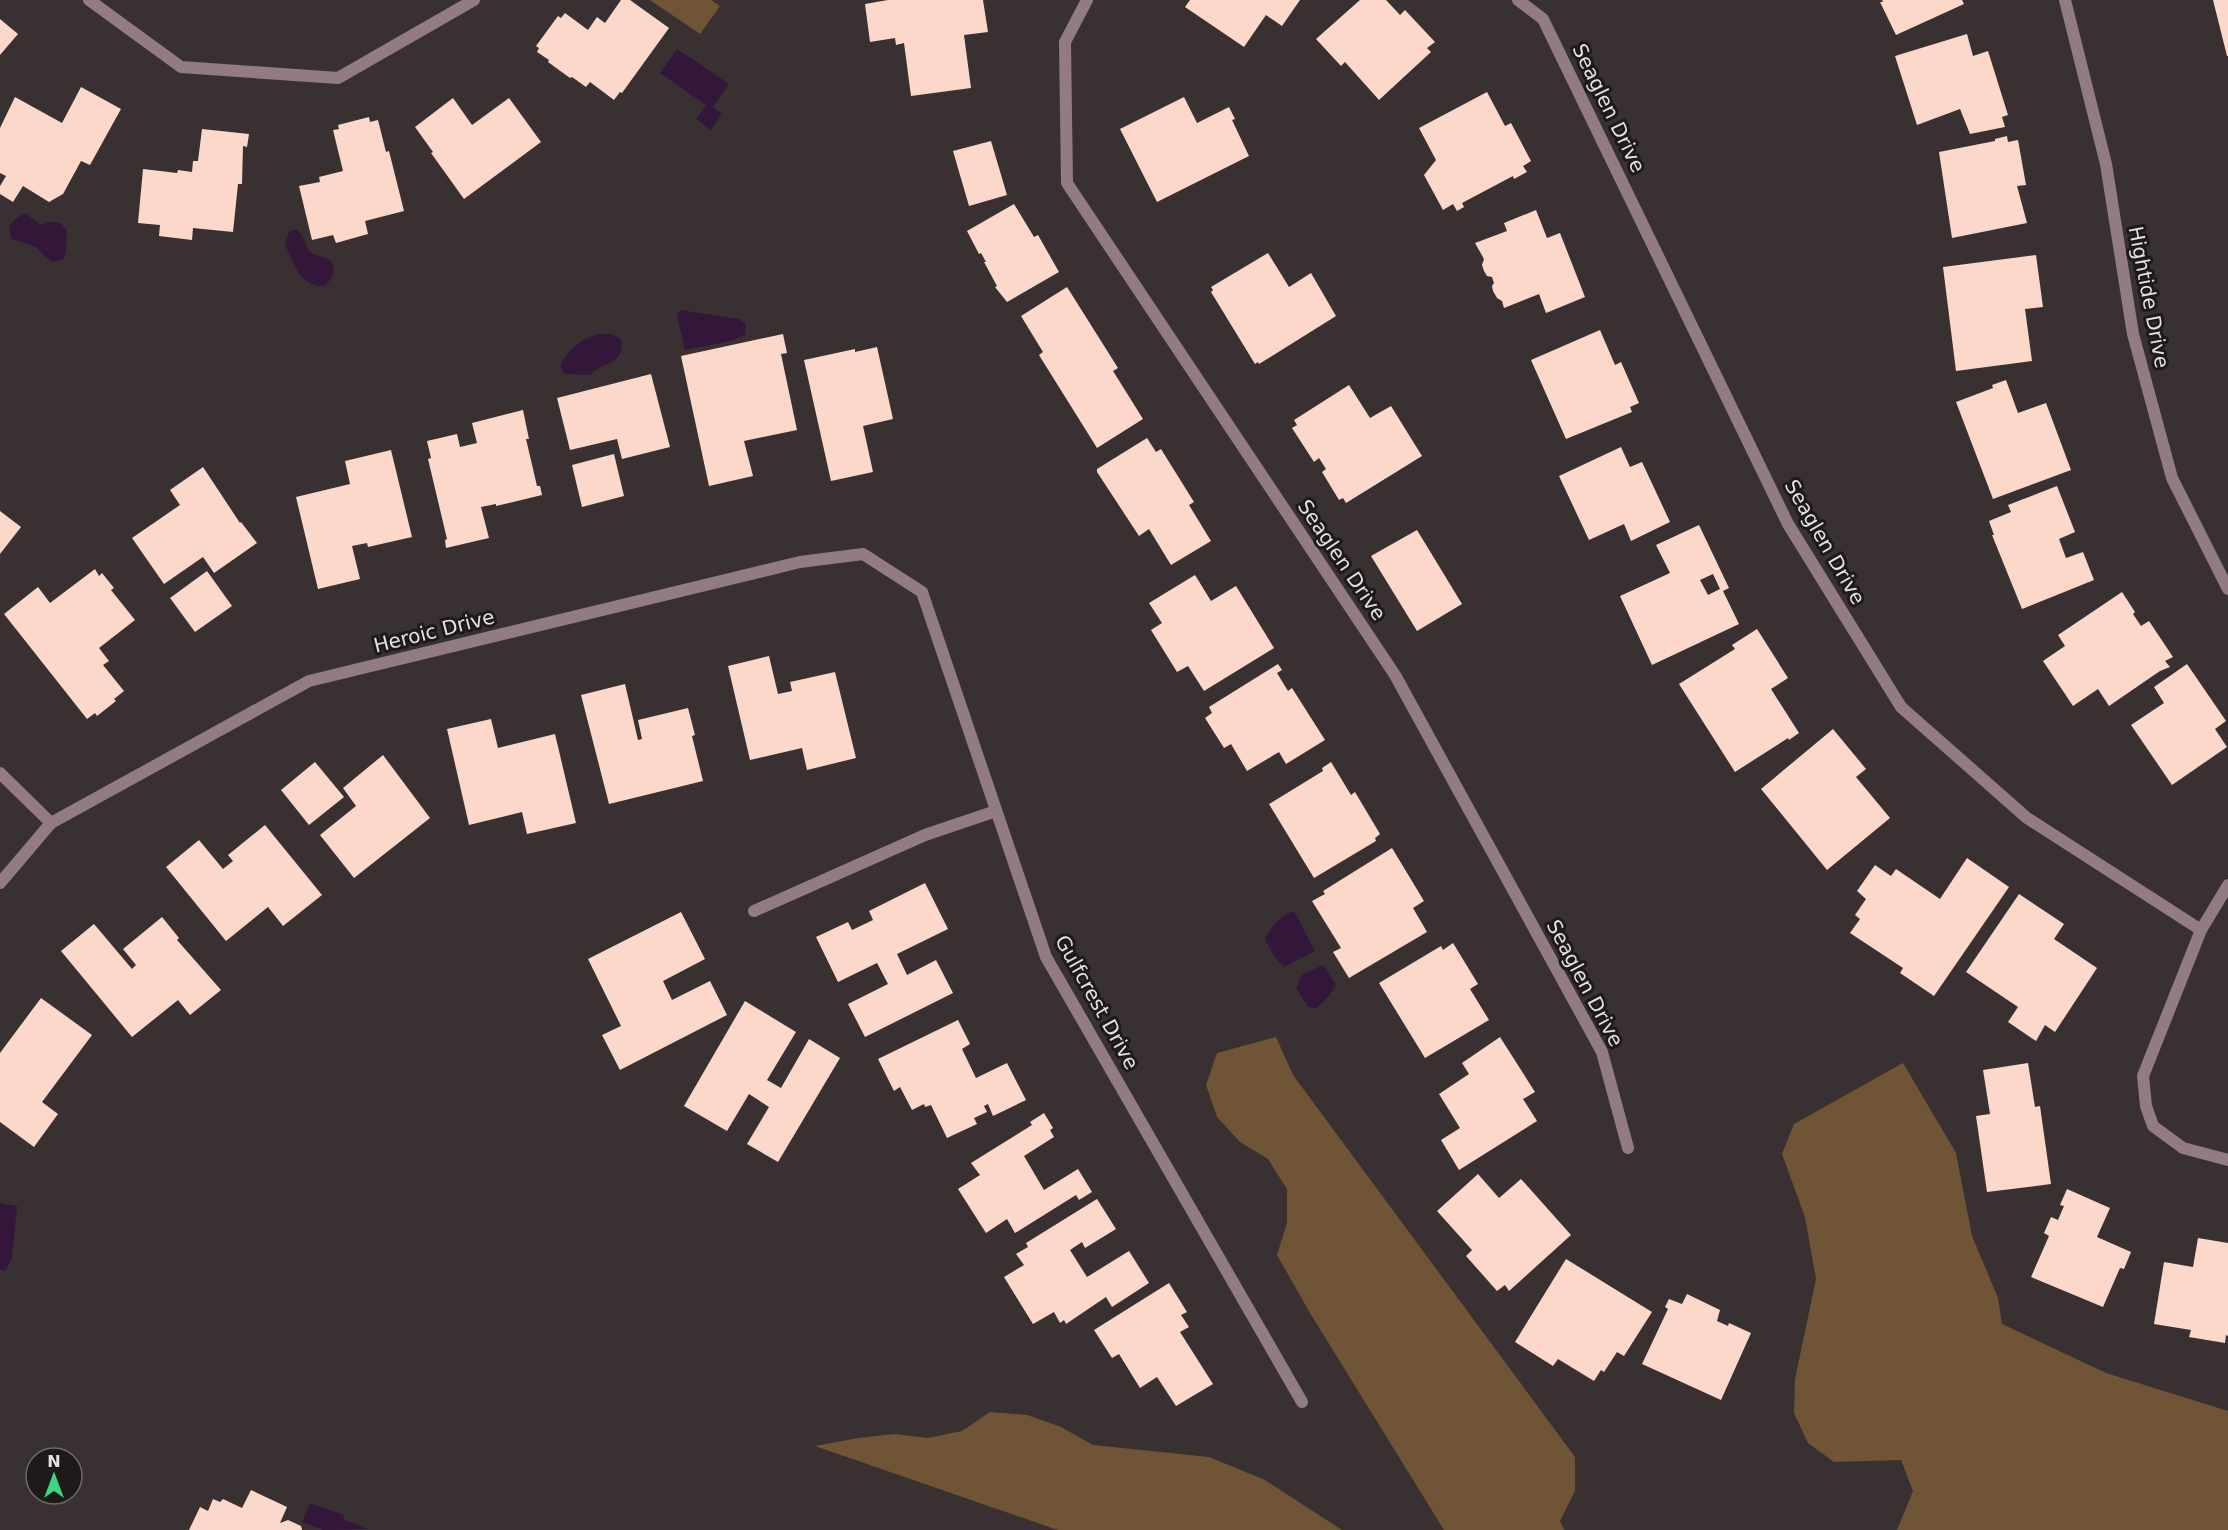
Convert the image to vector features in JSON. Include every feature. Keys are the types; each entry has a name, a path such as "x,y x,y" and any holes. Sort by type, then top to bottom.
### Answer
{"street":[{"path":"89,0 181,67 338,78 474,0"},
{"name":"Seaglen Drive","path":"1087,0 1065,42 1068,183 1395,675 1602,1052 1628,1148"},
{"name":"Seaglen Drive","path":"1518,0 1543,19 1788,524 1901,706 2027,818 2201,930"},
{"name":"Hightide Drive","path":"2065,0 2106,164 2133,334 2172,478 2228,589"},
{"name":"Heroic Drive","path":"0,883 51,823 309,681 800,562 863,554 922,592"},
{"name":"Gulfcrest Drive","path":"922,592 1046,957 1302,1401"},
{"path":"0,773 51,823"},
{"path":"754,911 925,835 996,810"},
{"path":"2228,885 2201,930 2143,1076 2146,1106 2153,1126 2183,1148 2228,1160"}],"shaded area":[{"path":"650,0 711,0 720,6 700,34"},
{"path":"677,49 729,84 713,107 722,114 711,130 696,119 706,105 660,73"},
{"path":"25,213 41,225 49,222 61,223 67,231 64,259 52,262 36,247 12,239 10,226 14,220"},
{"path":"296,229 312,253 326,258 332,264 333,274 325,286 317,286 304,279 295,266 285,244 289,232"},
{"path":"680,310 739,319 746,324 745,335 731,341 685,350 677,315"},
{"path":"600,334 612,334 621,339 620,354 617,358 590,375 565,374 560,366 567,354 581,341"},
{"path":"1294,911 1315,951 1284,967 1274,956 1265,939 1277,922"},
{"path":"1323,965 1336,985 1330,995 1316,1008 1308,1007 1296,988 1302,975"},
{"path":"1276,1037 1293,1075 1575,1457 1575,1491 1560,1521 1564,1530 1444,1530 1310,1313 1277,1255 1287,1223 1287,1189 1268,1159 1240,1142 1217,1117 1206,1085 1217,1053"},
{"path":"1903,1063 1956,1153 1972,1236 1998,1298 2002,1324 2106,1373 2228,1411 2228,1530 1897,1530 1913,1491 1901,1460 1834,1462 1808,1443 1794,1413 1795,1379 1816,1279 1805,1217 1782,1154 1794,1124"},
{"path":"0,1203 17,1206 12,1259 5,1271 0,1270"},
{"path":"990,1412 1027,1415 1061,1427 1093,1445 1209,1457 1265,1480 1342,1530 1058,1530 815,1446 894,1434 928,1438 962,1431"},
{"path":"310,1503 344,1515 343,1519 367,1529 323,1530 302,1522"}],"building":[{"path":"621,0 630,0 669,28 622,93 620,92 614,100 590,82 586,87 572,77 570,78 537,52 539,48 536,46 558,16 561,18 565,13 588,30 597,17 605,23"},
{"path":"888,0 983,0 988,32 964,35 971,88 911,96 904,43 896,45 895,38 870,42 865,4"},
{"path":"1190,0 1300,0 1282,26 1266,15 1244,47 1185,7"},
{"path":"1360,0 1386,0 1400,15 1405,10 1435,42 1427,48 1431,52 1379,100 1345,62 1341,66 1316,39"},
{"path":"1882,0 1962,0 1964,4 1896,35 1880,2 1883,2"},
{"path":"2213,0 2228,0 2228,56 2227,56"},
{"path":"0,19 18,34 0,55"},
{"path":"1967,34 1973,56 1988,51 2008,115 2002,117 2005,127 1970,134 1960,109 1917,125 1895,56"},
{"path":"81,87 121,109 90,165 81,161 63,194 49,202 23,186 13,202 0,194 0,186 6,176 0,173 0,128 15,97 62,123"},
{"path":"1487,92 1505,126 1511,123 1531,161 1523,166 1527,172 1514,179 1513,176 1462,203 1464,207 1457,211 1453,204 1443,210 1424,175 1436,160 1419,128"},
{"path":"1184,97 1197,123 1229,107 1235,119 1232,120 1249,156 1157,202 1120,129"},
{"path":"453,98 472,125 509,98 541,142 464,199 415,127"},
{"path":"369,117 370,122 378,120 386,152 389,151 404,211 365,221 368,234 336,243 333,235 312,240 299,186 320,182 319,177 343,171 333,130 339,129 338,125"},
{"path":"202,129 249,134 247,147 243,146 242,184 238,184 233,232 193,228 192,240 159,236 160,225 138,223 143,169 177,173 178,170 192,172 193,161 198,161"},
{"path":"2007,136 2008,142 2018,140 2026,185 2017,186 2027,223 1952,238 1939,152 1995,141 1995,139"},
{"path":"991,141 1007,195 969,206 953,151"},
{"path":"1014,204 1034,237 1038,235 1059,272 1007,302 995,287 997,286 984,262 986,262 967,231"},
{"path":"1536,210 1547,238 1560,233 1585,297 1546,313 1539,294 1504,308 1502,301 1493,291 1492,277 1487,276 1484,271 1482,265 1484,259 1475,243 1507,231 1504,223"},
{"path":"1268,253 1289,287 1311,273 1336,316 1259,364 1258,362 1255,364 1211,292 1213,290 1211,287"},
{"path":"2036,255 2043,307 2025,309 2032,361 1956,371 1943,267"},
{"path":"1067,287 1118,368 1113,371 1143,419 1097,448 1039,355 1043,352 1021,316"},
{"path":"1600,330 1615,365 1621,362 1639,403 1630,407 1632,412 1566,439 1531,360"},
{"path":"783,334 787,353 781,354 797,430 744,441 753,476 709,486 681,356"},
{"path":"877,347 893,419 863,426 873,472 831,481 804,360 855,349 855,352"},
{"path":"651,374 670,447 622,459 617,439 570,450 557,398"},
{"path":"2006,380 2018,413 2046,403 2071,470 1993,499 1956,402 1993,388 1992,385"},
{"path":"1349,385 1370,418 1391,406 1422,456 1346,503 1343,498 1339,500 1322,472 1326,469 1319,458 1314,462 1292,428 1297,425 1294,420"},
{"path":"523,410 529,439 526,439 537,486 540,486 542,495 496,506 496,504 481,507 489,538 446,548 445,540 447,539 428,459 431,458 427,441 457,434 460,447 477,443 472,423"},
{"path":"1147,438 1156,452 1161,449 1194,502 1189,505 1211,541 1171,565 1149,529 1139,536 1097,472 1097,469"},
{"path":"1621,447 1630,467 1642,462 1670,522 1631,541 1624,524 1589,540 1559,476"},
{"path":"391,450 412,537 368,547 367,543 352,546 360,579 318,589 296,497 350,484 345,461"},
{"path":"614,454 624,496 582,507 572,465"},
{"path":"203,467 240,523 257,543 214,573 203,557 164,584 132,538 180,505 170,490"},
{"path":"2057,486 2075,532 2059,539 2066,558 2083,552 2094,580 2022,609 1992,535 1994,535 1989,521 2011,512 2008,505"},
{"path":"0,511 21,527 0,554"},
{"path":"1699,525 1729,588 1723,591 1739,624 1652,665 1620,596 1670,573 1656,545","holes":["1713,574 1720,589 1708,595 1700,580"]},
{"path":"1417,530 1462,604 1417,631 1371,556"},
{"path":"95,569 99,576 102,573 114,588 111,590 135,620 99,648 109,661 103,665 124,691 114,699 116,701 97,716 95,713 87,719 4,614 38,587 50,603"},
{"path":"207,571 232,606 195,632 170,598"},
{"path":"1195,575 1211,601 1236,586 1274,648 1204,691 1188,666 1177,672 1151,630 1162,623 1149,603"},
{"path":"2122,592 2141,626 2149,621 2173,657 2165,661 2170,667 2160,671 2109,706 2098,689 2073,706 2043,661 2065,646 2058,635"},
{"path":"1757,629 1788,678 1771,689 1799,733 1735,772 1679,684 1735,649 1732,645"},
{"path":"769,656 778,694 792,691 790,682 835,672 856,758 807,770 802,748 750,760 728,666"},
{"path":"1278,664 1282,670 1277,673 1288,691 1292,688 1325,740 1286,764 1279,752 1247,771 1231,744 1224,748 1205,718 1212,713 1209,707"},
{"path":"2187,664 2226,721 2215,729 2227,747 2172,785 2131,725 2164,703 2154,687"},
{"path":"625,684 638,740 642,739 638,720 688,708 703,781 609,804 581,695"},
{"path":"491,719 498,748 555,734 576,823 527,834 522,812 469,825 447,729"},
{"path":"1833,729 1866,769 1856,777 1890,818 1827,870 1761,789"},
{"path":"383,755 430,818 354,878 320,835 356,806 343,788"},
{"path":"315,762 344,797 309,825 281,790"},
{"path":"1331,762 1351,795 1355,792 1380,834 1375,838 1376,841 1314,878 1269,804 1323,771 1322,768"},
{"path":"265,825 322,895 283,926 268,907 226,941 166,867 199,840 223,869 233,861 228,855"},
{"path":"1392,848 1424,901 1413,908 1427,932 1349,978 1333,952 1341,948 1312,901 1325,894 1323,891"},
{"path":"1967,858 2009,887 1934,996 1900,973 1903,968 1850,933 1860,919 1855,915 1866,899 1857,891 1875,865 1891,876 1896,869 1940,899"},
{"path":"925,883 948,929 897,954 907,975 936,960 953,993 865,1037 848,1004 888,984 877,963 838,982 816,937 848,922 852,930 873,920 869,911"},
{"path":"2019,894 2064,924 2054,939 2097,968 2055,1032 2045,1025 2036,1041 2008,1022 2018,1007 1966,972"},
{"path":"681,912 705,959 663,981 672,1000 710,981 727,1015 620,1070 602,1035 621,1026 588,959"},
{"path":"162,917 179,938 177,940 221,990 190,1015 178,1000 132,1037 61,951 94,924 132,969 136,965 123,949"},
{"path":"1453,943 1478,984 1470,989 1489,1020 1425,1058 1379,983 1441,946 1443,950"},
{"path":"41,998 92,1035 42,1102 58,1114 34,1147 0,1122 0,1053"},
{"path":"745,1001 796,1032 767,1080 781,1088 809,1039 840,1058 778,1162 747,1144 769,1107 749,1094 727,1131 684,1106"},
{"path":"958,1020 970,1044 962,1049 976,1078 1007,1063 1026,1100 993,1116 988,1104 984,1106 987,1112 974,1118 977,1124 947,1138 931,1105 925,1107 924,1104 912,1110 900,1087 894,1091 878,1059"},
{"path":"1500,1037 1535,1092 1523,1099 1537,1121 1459,1170 1441,1140 1460,1128 1439,1094 1469,1074 1462,1063"},
{"path":"2028,1063 2035,1107 2040,1106 2051,1184 1987,1192 1976,1116 1990,1114 1983,1070"},
{"path":"1044,1113 1053,1128 1050,1130 1054,1137 1024,1156 1044,1190 1078,1169 1092,1192 1079,1200 1076,1195 1015,1233 1007,1219 986,1233 958,1189 980,1175 971,1163 1032,1125 1030,1122"},
{"path":"1478,1174 1499,1198 1521,1179 1571,1235 1509,1291 1505,1285 1497,1291 1466,1256 1472,1250 1437,1211"},
{"path":"2067,1189 2110,1208 2097,1237 2131,1252 2124,1269 2120,1268 2103,1307 2031,1277 2049,1236 2044,1233 2051,1217 2058,1220 2064,1206 2060,1205"},
{"path":"1097,1199 1116,1229 1085,1248 1082,1242 1070,1250 1087,1277 1129,1251 1149,1283 1112,1307 1106,1297 1066,1324 1064,1320 1060,1323 1054,1312 1033,1324 1004,1277 1024,1265 1016,1254 1028,1247 1026,1243"},
{"path":"2198,1238 2228,1243 2228,1336 2226,1335 2225,1343 2189,1337 2191,1330 2154,1324 2164,1262 2193,1267"},
{"path":"1566,1259 1652,1312 1624,1356 1617,1352 1604,1372 1601,1370 1594,1381 1558,1359 1553,1366 1515,1342"},
{"path":"1169,1283 1187,1312 1181,1315 1189,1327 1180,1332 1213,1384 1176,1406 1157,1377 1140,1388 1119,1354 1112,1358 1094,1330"},
{"path":"1687,1294 1720,1310 1717,1321 1728,1326 1729,1323 1751,1333 1721,1400 1642,1364 1668,1309 1665,1307 1669,1299 1682,1304"},
{"path":"251,1490 287,1507 280,1523 288,1520 301,1526 302,1530 189,1530 200,1507 208,1511 213,1499 220,1502 223,1499 242,1508"}]}
